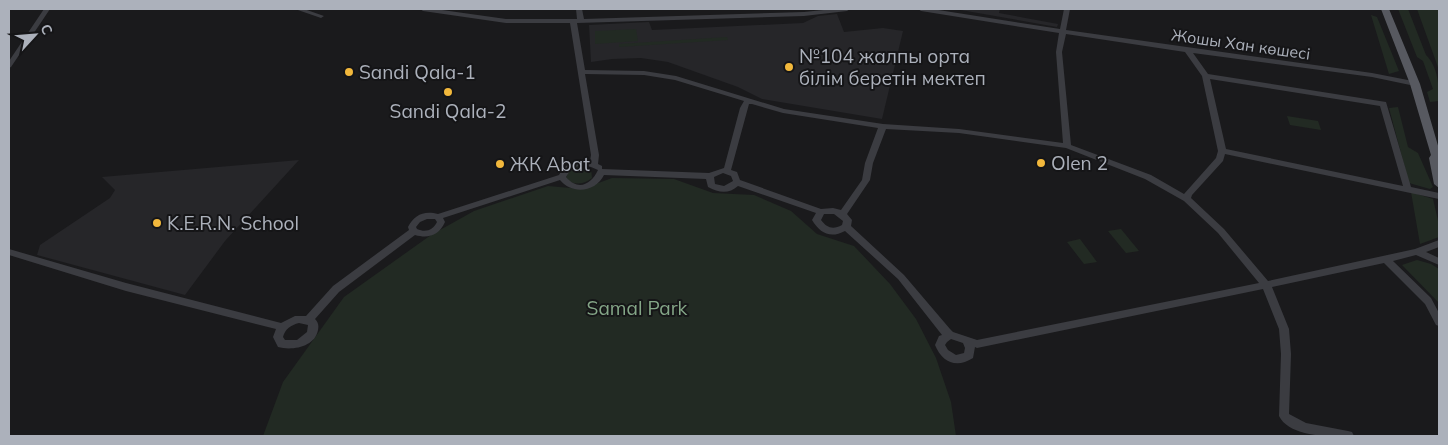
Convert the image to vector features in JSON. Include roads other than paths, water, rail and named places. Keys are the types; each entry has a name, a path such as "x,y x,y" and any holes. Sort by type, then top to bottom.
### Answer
{"main road":[{"path":"1385,9 1415,84 1439,165"},
{"path":"1425,118 1439,184"}],"street":[{"path":"9,66 47,9"},
{"path":"298,9 321,16"},
{"path":"423,9 506,21 719,18 804,14 847,9"},
{"path":"579,9 577,21 581,72 595,155 594,165"},
{"path":"716,9 719,18"},
{"name":"Жошы Хан көшесі","path":"921,9 1187,50 1372,75 1415,84"},
{"path":"1067,9 1059,52 1067,146"},
{"path":"1187,50 1206,76 1222,151 1220,159 1188,194 1187,199"},
{"path":"581,72 644,73 676,78 783,111 883,126 959,131 1067,146 1148,177 1187,199 1221,231 1266,285 1284,329 1286,354 1284,416 1290,422 1301,426 1348,436"},
{"path":"1206,76 1383,104 1408,190"},
{"path":"727,171 744,108 746,103 750,102"},
{"path":"843,214 866,180 883,126"},
{"path":"1222,151 1439,196"},
{"path":"562,177 564,171 571,165 580,162 594,165 601,172 710,176"},
{"path":"727,171 734,174 736,182 728,188 715,188 708,180 715,172 727,171"},
{"path":"562,177 566,183 573,187 583,188 593,185 599,179 601,172"},
{"path":"414,231 414,222 420,218 433,215 438,217 562,177"},
{"path":"736,182 822,212 836,210 848,220 846,227 836,232 823,229 816,220 822,212"},
{"path":"414,231 419,234 434,232 441,222 438,217"},
{"path":"846,227 902,277 950,335 967,342 982,344 1386,259 1416,252 1439,243"},
{"path":"308,320 336,289 414,231"},
{"path":"9,252 282,328"},
{"path":"1416,252 1439,262"},
{"path":"1386,259 1428,301 1439,322"},
{"path":"293,320 308,320 313,323 313,332 299,344 282,344 278,337 282,328 293,320"},
{"path":"950,335 943,338 940,345 943,353 951,358 961,360 969,355 970,348 967,342"}],"place":[{"name":"№104 жалпы орта білім беретін мектеп","path":"789,67"},
{"name":"Sandi Qala-1","path":"349,72"},
{"name":"Sandi Qala-2","path":"448,92"},
{"name":"Olen 2","path":"1041,163"},
{"name":"ЖК Abat","path":"500,164"},
{"name":"K.E.R.N. School","path":"157,223"}],"park label":[{"name":"Samal Park","path":"637,308"}]}
